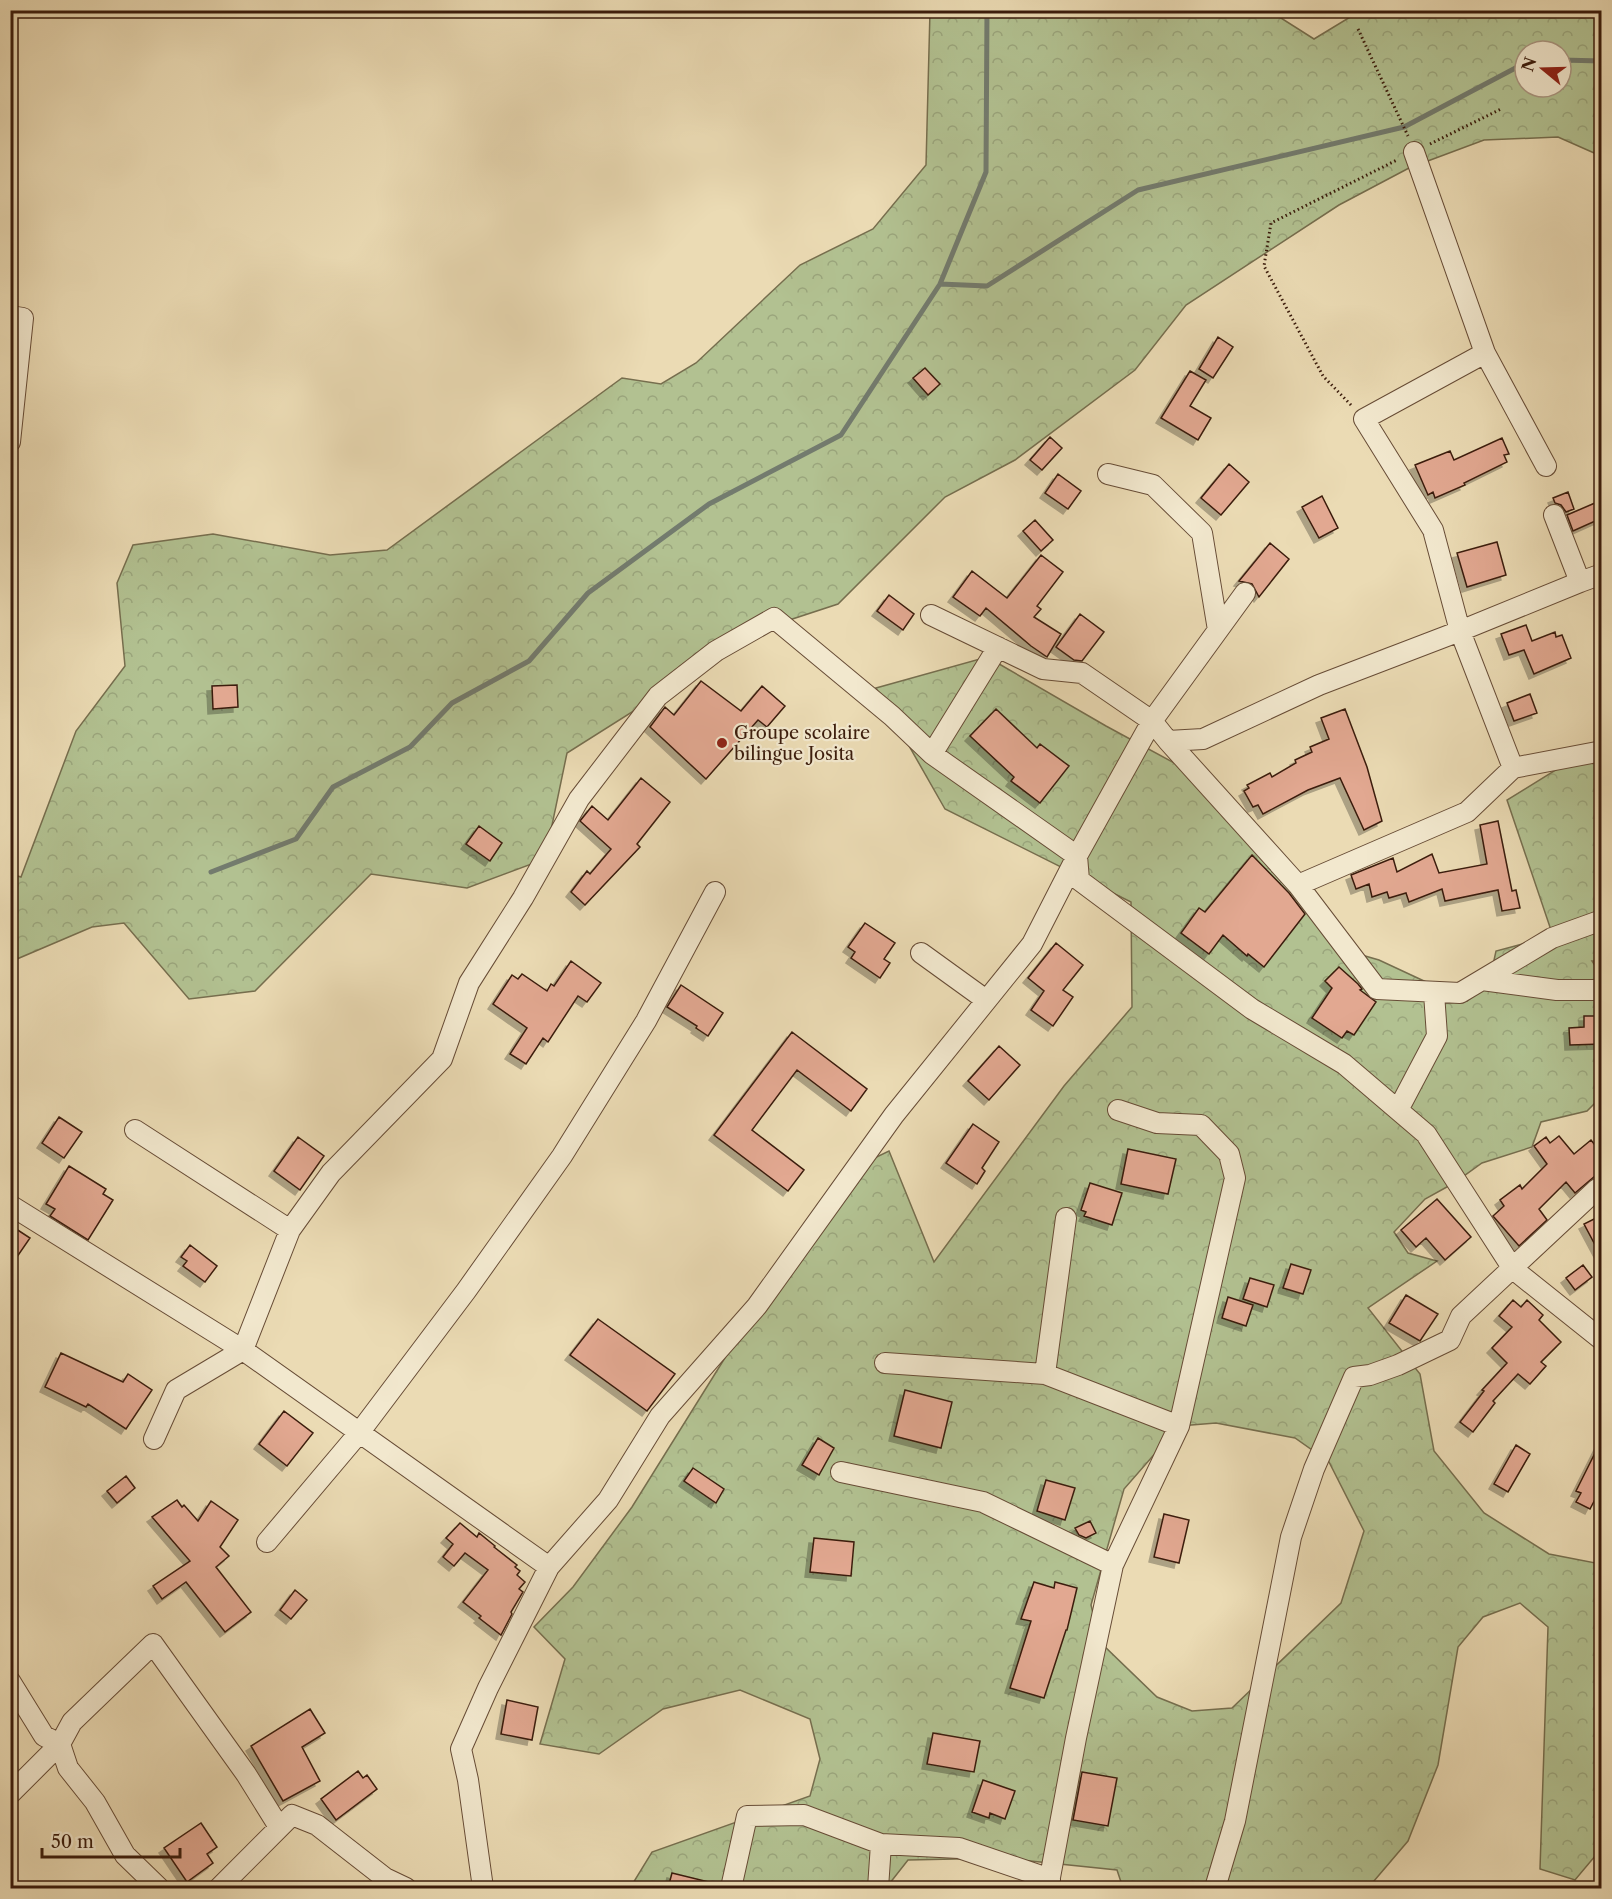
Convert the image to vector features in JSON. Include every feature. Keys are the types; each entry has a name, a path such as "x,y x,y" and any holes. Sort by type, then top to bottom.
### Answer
{"street":[{"path":"1414,152 1485,353 1546,466"},
{"path":"10,316 23,318 10,442"},
{"path":"1485,353 1364,419 1433,530 1460,631 1512,768"},
{"path":"1108,474 1153,485 1202,533 1218,630"},
{"path":"1554,515 1580,582"},
{"path":"1168,741 1203,739 1319,685 1602,574"},
{"path":"483,1888 468,1780 461,1749 488,1688 549,1567 608,1500 660,1416 757,1306 894,1115 1032,944 1077,856 1152,721 1245,593"},
{"path":"932,615 1043,669 1082,673 1152,721 1298,885 1377,989 1460,993 1552,938 1602,920"},
{"path":"154,1439 176,1390 243,1350 290,1230 331,1173 442,1059 469,983 523,898 579,798 658,696 716,651 774,618 892,716 932,754 1077,856"},
{"path":"932,754 998,647"},
{"path":"1298,885 1467,812 1512,768 1602,750"},
{"path":"1077,856 1079,880 1252,1009 1344,1065 1426,1134 1513,1269 1602,1340"},
{"path":"267,1542 359,1433 466,1292 562,1156 646,1021 715,892"},
{"path":"921,953 986,1000"},
{"path":"1482,980 1557,990 1602,990"},
{"path":"1398,1110 1437,1036 1434,993"},
{"path":"731,1888 747,1816 804,1815 881,1844 959,1848 1049,1884 1076,1738 1113,1565 1179,1426 1235,1178 1229,1154 1201,1125 1157,1123 1118,1110"},
{"path":"135,1130 290,1230"},
{"path":"1215,1888 1235,1821 1290,1537 1314,1469 1354,1377 1370,1375 1398,1365 1450,1340 1461,1316 1597,1189 1602,1190"},
{"path":"10,1205 243,1350 549,1567"},
{"path":"1045,1374 1066,1218"},
{"path":"885,1363 1045,1374 1179,1426"},
{"path":"841,1472 983,1502 1113,1565"},
{"path":"10,1794 60,1744 72,1722 153,1644 246,1774 279,1827"},
{"path":"10,1681 44,1736 60,1744 68,1768 95,1802 125,1855 159,1888"},
{"path":"219,1888 292,1815 317,1825 385,1878 406,1888"},
{"path":"878,1888 881,1844"}],"path":[{"path":"1358,28 1414,152"},
{"path":"1364,419 1323,376 1264,266 1271,223 1501,110"}],"green space":[{"path":"930,11 1270,11 1314,39 1360,11 1601,11 1601,156 1558,137 1484,140 1409,168 1339,205 1186,305 1135,370 1015,460 945,497 838,604 765,628 567,753 545,859 467,888 371,874 255,991 189,999 124,923 92,927 17,959 11,965 11,874 21,877 76,731 125,666 117,583 133,545 213,534 330,555 387,550 622,378 661,384 696,363 800,265 873,229 926,165"},
{"path":"987,657 1202,778 1334,947 1379,960 1467,1001 1489,983 1496,951 1553,936 1507,800 1601,742 1602,961 1592,961 1601,975 1601,1097 1587,1111 1541,1122 1532,1147 1482,1163 1454,1183 1425,1199 1394,1232 1408,1253 1437,1261 1368,1308 1420,1374 1434,1451 1484,1513 1549,1554 1601,1564 1601,1849 1575,1880 1540,1869 1548,1627 1520,1603 1483,1617 1458,1647 1438,1765 1408,1841 1368,1888 1123,1888 1117,1870 1002,1858 908,1860 886,1888 630,1888 652,1852 810,1796 820,1759 810,1719 740,1690 663,1709 599,1754 540,1744 565,1659 534,1627 573,1587 632,1507 839,1175 889,1151 934,1262 1064,1086 1132,1007 1131,902 945,809 876,688","holes":["1216,1423 1295,1438 1329,1462 1364,1531 1341,1603 1232,1708 1192,1711 1157,1697 1100,1642 1091,1605 1124,1489 1179,1426"]}],"building":[{"path":"1218,337 1233,347 1213,378 1199,369"},
{"path":"925,368 940,384 928,395 913,378"},
{"path":"1190,371 1206,380 1190,406 1211,418 1198,440 1161,418"},
{"path":"1050,437 1062,448 1042,470 1030,460"},
{"path":"1502,438 1509,454 1504,455 1507,462 1435,498 1433,492 1428,495 1415,465 1450,451 1454,460"},
{"path":"1229,464 1249,482 1221,515 1201,498"},
{"path":"1058,474 1081,491 1068,509 1045,493"},
{"path":"1568,492 1574,509 1566,512 1561,505 1555,503 1553,498"},
{"path":"1322,496 1338,528 1319,538 1302,507"},
{"path":"1602,500 1602,518 1573,531 1567,515"},
{"path":"1035,520 1053,540 1041,551 1023,531"},
{"path":"1497,542 1506,575 1467,587 1457,553"},
{"path":"1270,543 1289,559 1259,597 1252,584 1239,581"},
{"path":"1041,555 1063,572 1037,606 1041,609 1034,617 1061,634 1047,657 986,608 980,616 953,597 972,571 1007,598"},
{"path":"889,595 914,614 903,630 877,611"},
{"path":"1080,614 1104,632 1082,661 1074,660 1056,647"},
{"path":"1526,625 1532,641 1555,632 1556,637 1562,635 1571,658 1534,674 1524,650 1509,655 1501,634"},
{"path":"701,681 741,711 762,686 785,706 767,727 758,720 706,779 650,727 665,707 674,715"},
{"path":"237,685 238,707 213,709 212,686"},
{"path":"1530,694 1537,713 1514,721 1507,703"},
{"path":"996,709 1037,748 1040,744 1069,766 1040,803 1011,781 1014,777 970,736"},
{"path":"1345,709 1367,767 1382,821 1364,830 1340,778 1308,790 1263,814 1258,805 1253,807 1244,791 1249,788 1247,785 1270,773 1272,777 1296,763 1295,760 1312,752 1310,747 1329,739 1321,718"},
{"path":"641,778 670,802 637,844 640,847 585,905 571,892 587,871 590,874 611,849 580,821 592,806 608,820"},
{"path":"1498,821 1512,891 1516,890 1520,908 1502,911 1498,890 1445,901 1442,889 1409,902 1406,893 1389,898 1387,892 1372,897 1369,884 1356,889 1351,875 1393,858 1397,872 1432,854 1439,873 1487,864 1480,825"},
{"path":"479,826 502,843 490,861 466,844"},
{"path":"1252,855 1289,893 1305,914 1264,967 1223,935 1209,954 1181,933 1199,908 1205,912"},
{"path":"865,923 895,943 884,959 890,963 880,978 851,958 855,952 848,947"},
{"path":"1056,943 1083,965 1063,990 1073,997 1053,1026 1031,1010 1044,991 1028,978"},
{"path":"571,961 601,983 587,1002 578,996 548,1042 543,1038 526,1064 510,1054 527,1028 493,1004 512,975 518,979 522,974 547,991 551,984 554,986"},
{"path":"1339,967 1358,984 1362,989 1360,990 1376,1002 1354,1035 1347,1031 1342,1038 1312,1018 1332,988 1325,981"},
{"path":"681,985 723,1013 708,1036 696,1028 697,1026 667,1007"},
{"path":"1584,1016 1602,1016 1602,1044 1570,1045 1569,1028 1584,1027"},
{"path":"792,1032 867,1089 851,1111 797,1070 752,1130 804,1170 788,1191 714,1135"},
{"path":"999,1046 1020,1065 989,1100 968,1081"},
{"path":"59,1117 82,1132 64,1158 42,1143"},
{"path":"973,1124 999,1142 982,1168 985,1171 977,1184 946,1163"},
{"path":"1559,1136 1574,1154 1591,1140 1602,1154 1602,1170 1575,1193 1566,1182 1539,1209 1547,1220 1519,1246 1493,1216 1504,1206 1500,1200 1520,1185 1522,1189 1547,1164 1534,1146 1546,1137 1550,1143"},
{"path":"298,1137 324,1156 300,1190 274,1171"},
{"path":"1128,1149 1176,1159 1168,1194 1121,1184"},
{"path":"69,1166 106,1189 103,1194 113,1200 88,1240 50,1216 55,1209 46,1204"},
{"path":"1090,1183 1122,1193 1112,1225 1084,1216 1086,1212 1081,1210"},
{"path":"1437,1199 1471,1237 1445,1260 1426,1238 1416,1247 1401,1230"},
{"path":"1602,1215 1602,1258 1584,1224"},
{"path":"10,1225 30,1238 10,1267"},
{"path":"190,1245 217,1266 205,1282 183,1266 187,1261 181,1257"},
{"path":"1291,1264 1311,1270 1303,1294 1283,1288"},
{"path":"1583,1265 1592,1277 1575,1290 1566,1278"},
{"path":"1250,1278 1274,1285 1267,1307 1243,1299"},
{"path":"1406,1295 1438,1314 1420,1341 1389,1323"},
{"path":"1228,1297 1253,1305 1246,1326 1222,1318"},
{"path":"1513,1300 1521,1307 1527,1300 1543,1315 1539,1320 1561,1342 1541,1362 1546,1366 1530,1384 1518,1374 1493,1401 1495,1403 1473,1432 1460,1422 1484,1391 1482,1390 1507,1363 1492,1348 1512,1327 1499,1316"},
{"path":"598,1319 675,1374 647,1411 570,1355"},
{"path":"61,1353 123,1382 128,1374 152,1390 126,1429 88,1404 86,1407 45,1387"},
{"path":"905,1390 952,1402 941,1448 894,1436"},
{"path":"284,1411 313,1433 287,1466 259,1444"},
{"path":"818,1438 834,1448 819,1475 802,1465"},
{"path":"1602,1439 1602,1486 1590,1509 1576,1502 1581,1493 1576,1491"},
{"path":"1516,1445 1530,1454 1508,1492 1494,1484"},
{"path":"693,1468 724,1489 716,1503 684,1481"},
{"path":"126,1476 135,1488 117,1503 107,1491"},
{"path":"1046,1480 1075,1488 1065,1520 1037,1511"},
{"path":"177,1500 198,1521 211,1501 238,1520 220,1547 229,1556 216,1567 251,1612 225,1632 186,1582 162,1599 153,1586 190,1561 152,1517"},
{"path":"1164,1514 1189,1520 1179,1563 1154,1557"},
{"path":"1090,1521 1096,1533 1086,1538 1079,1535 1075,1528"},
{"path":"460,1523 477,1537 479,1533 517,1565 515,1567 520,1571 517,1575 525,1582 519,1589 523,1592 501,1635 463,1602 488,1570 465,1553 454,1566 443,1557 453,1544 446,1538"},
{"path":"814,1538 854,1542 851,1576 810,1572"},
{"path":"1034,1582 1054,1588 1055,1582 1077,1588 1067,1630 1044,1698 1010,1688 1031,1621 1021,1619"},
{"path":"295,1590 307,1600 291,1619 280,1610"},
{"path":"507,1700 538,1707 532,1740 501,1734"},
{"path":"310,1709 325,1733 302,1747 320,1781 283,1801 251,1746"},
{"path":"933,1733 980,1741 974,1772 927,1764"},
{"path":"358,1771 363,1778 367,1775 377,1789 336,1820 321,1799"},
{"path":"1082,1772 1117,1778 1108,1826 1073,1820"},
{"path":"983,1780 1015,1791 1005,1819 990,1813 989,1818 972,1812"},
{"path":"201,1823 217,1847 207,1854 213,1863 187,1882 164,1848"},
{"path":"672,1873 713,1883 712,1888 668,1888"}],"waterway":[{"path":"211,872 296,839 333,787 410,747 452,703 529,661 588,593 709,504 841,435 940,284 986,172 987,10"},
{"path":"1573,60 1602,61"},
{"path":"940,284 987,286 1138,190 1404,127 1513,69"}],"place":[{"name":"Groupe scolaire bilingue Josita","path":"722,743"}]}
